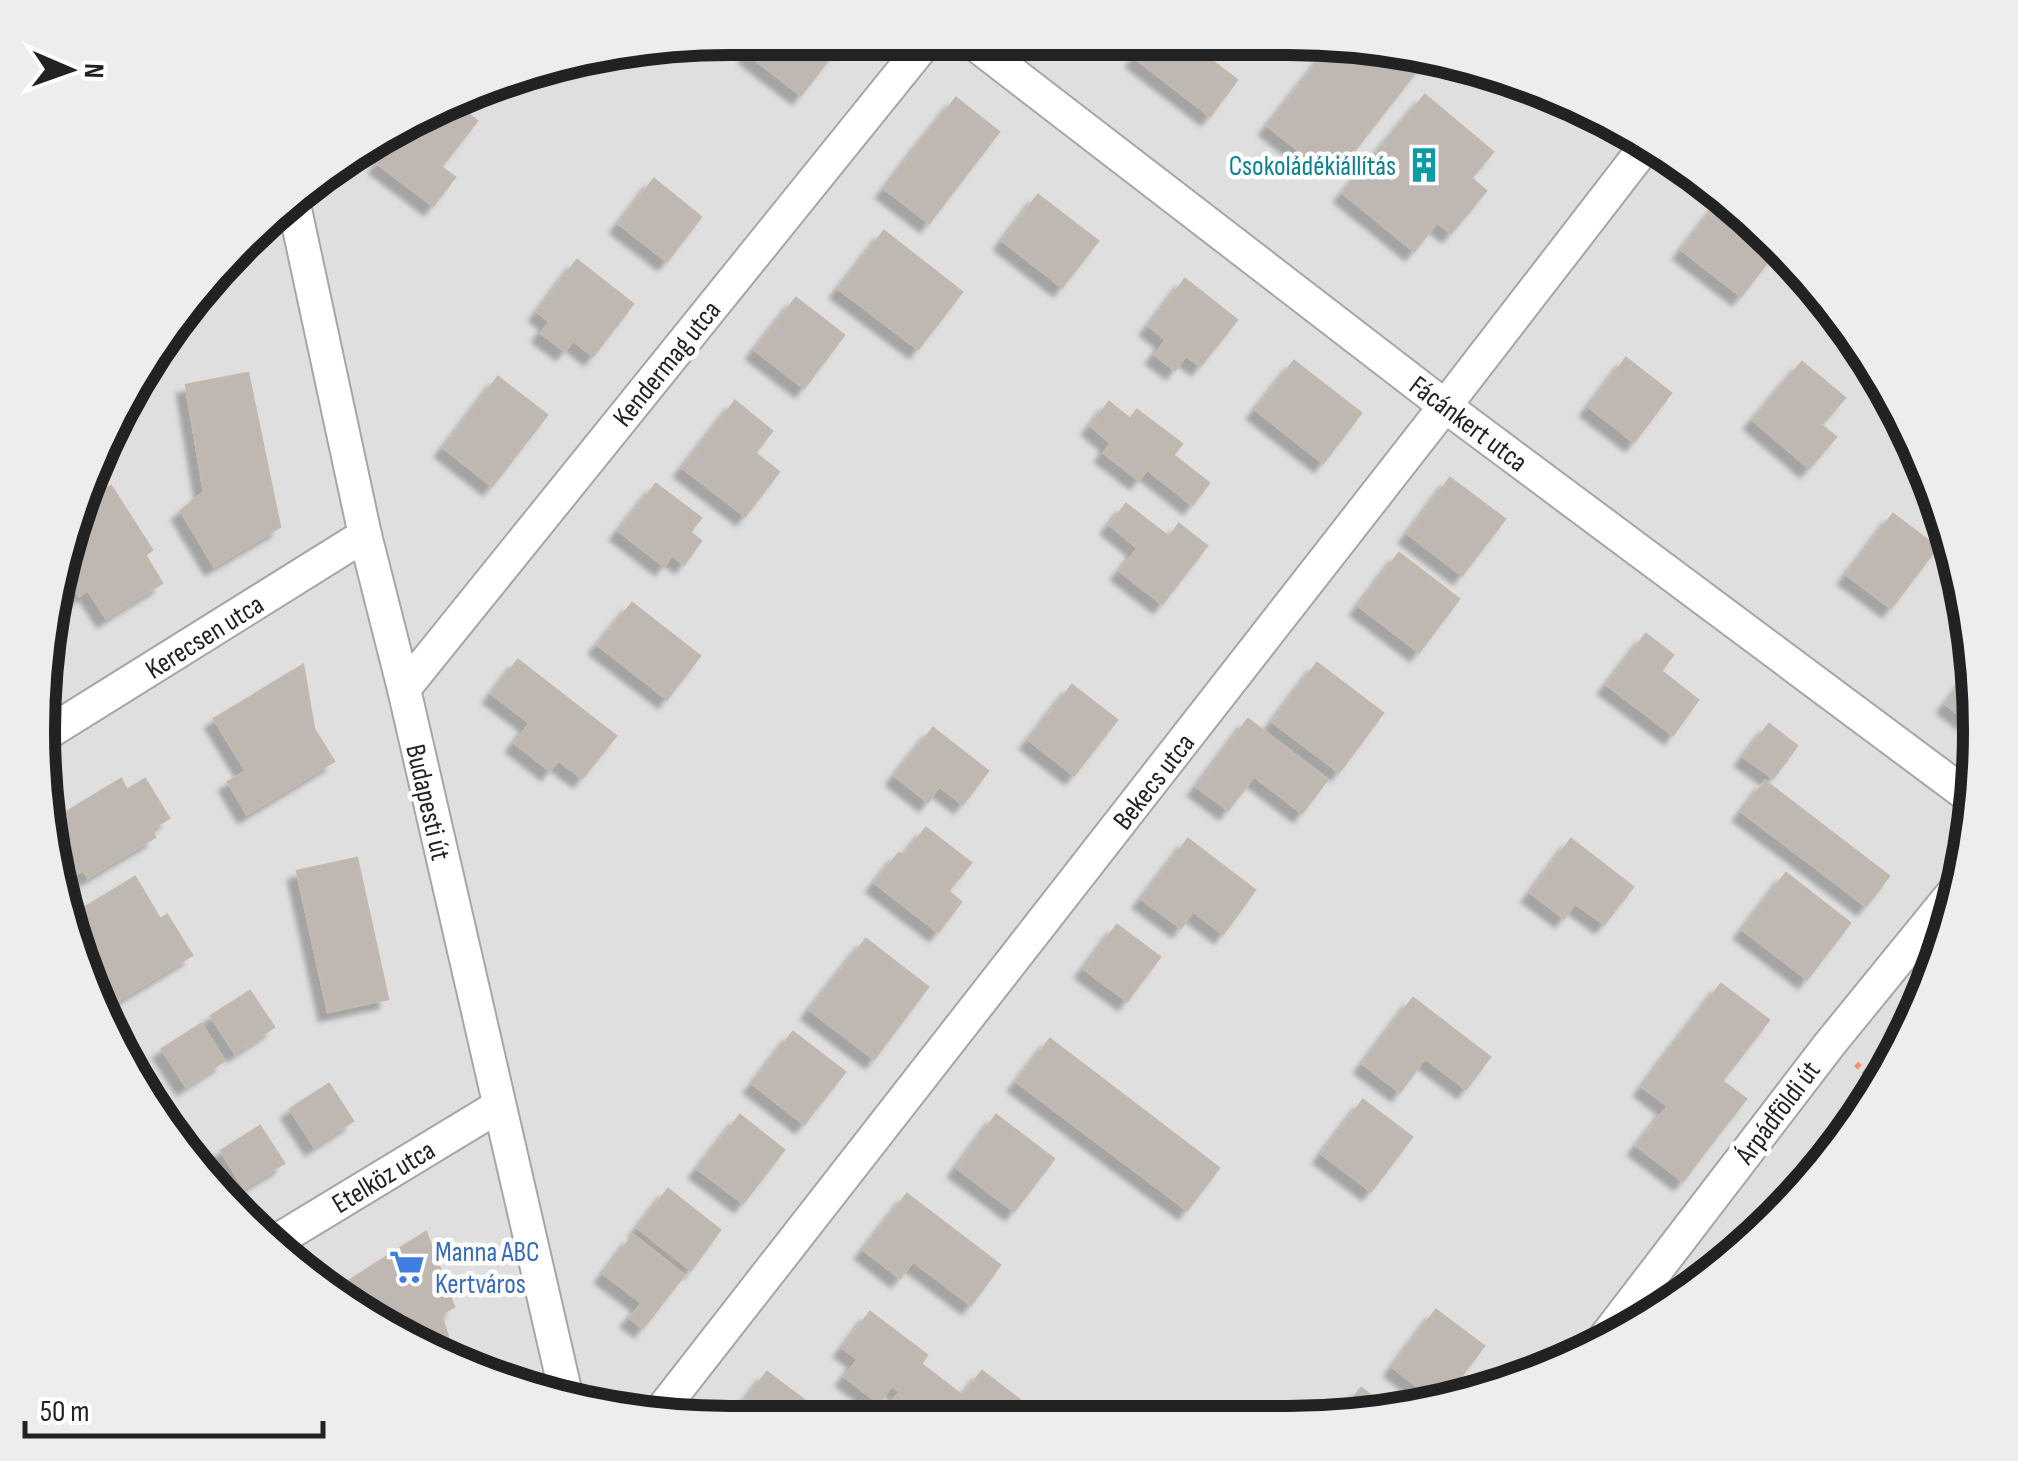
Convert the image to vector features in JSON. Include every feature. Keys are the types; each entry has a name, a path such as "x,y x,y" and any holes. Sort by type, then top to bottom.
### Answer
{"street":[{"name":"Kendermag utca","path":"404,689 915,55"},
{"name":"Fácánkert utca","path":"989,55 1446,406 1960,791"},
{"name":"Bekecs utca","path":"667,1403 1639,154"},
{"name":"Budapesti út","path":"296,214 366,535 564,1385"},
{"name":"Kerecsen utca","path":"55,729 366,535"},
{"name":"Árpádföldi út","path":"1619,1319 1829,1044 1938,910"},
{"name":"Etelköz utca","path":"284,1237 499,1106"}],"shaded area":[{"path":"1288,55 1332,56 1419,68 1546,106 1625,145 1733,223 1795,285 1873,393 1912,472 1927,513 1957,642 1962,686 1962,775 1940,905 1912,989 1893,1029 1873,1068 1823,1142 1733,1238 1625,1316 1546,1355 1462,1383 1376,1400 1288,1406 686,1405 556,1383 472,1355 432,1336 393,1316 319,1266 223,1176 169,1106 125,1029 91,948 68,862 56,775 56,686 78,556 106,472 145,393 195,319 285,223 355,169 432,125 513,91 599,68 686,56"}],"building":[{"path":"749,55 832,55 801,95"},
{"path":"1204,55 1237,80 1210,116 1135,58"},
{"path":"1323,56 1419,68 1343,165 1326,152 1316,164 1268,126"},
{"name":"Csokoládékiállítás","path":"1425,95 1493,152 1471,178 1486,191 1451,233 1437,222 1414,251 1343,193"},
{"path":"956,98 999,132 964,177 920,143"},
{"path":"463,110 477,121 441,167 405,139"},
{"path":"405,139 441,167 419,195 378,164 394,144"},
{"path":"920,143 964,177 929,223 885,189"},
{"path":"441,167 455,177 433,206 419,195"},
{"path":"654,179 701,217 667,261 619,224"},
{"path":"1038,195 1098,241 1062,287 1003,241"},
{"path":"1715,208 1770,259 1741,296 1682,250"},
{"path":"884,231 962,292 918,349 839,289"},
{"path":"577,260 633,304 593,356 538,312"},
{"path":"1185,279 1237,320 1200,366 1186,355 1175,370 1155,355 1166,340 1149,326"},
{"path":"796,298 844,335 804,388 755,350"},
{"path":"550,322 573,340 565,351 541,333"},
{"path":"1626,358 1671,393 1634,442 1589,407"},
{"path":"1294,361 1361,413 1323,463 1256,410"},
{"path":"1802,362 1845,398 1821,425 1836,437 1809,468 1753,420"},
{"path":"248,373 280,527 214,566 181,511 204,492 186,385"},
{"path":"498,377 547,415 492,486 444,448"},
{"path":"735,401 772,431 755,453 779,472 745,516 683,468"},
{"path":"1109,402 1130,419 1137,410 1182,444 1173,455 1209,483 1192,505 1147,469 1139,480 1104,453 1111,443 1091,426"},
{"path":"1450,478 1505,519 1462,575 1408,534"},
{"path":"656,484 701,518 690,532 701,541 684,564 672,555 664,566 619,531"},
{"path":"111,486 152,550 145,555 162,583 106,618 88,590 79,596 72,584 98,495"},
{"path":"1126,504 1169,537 1179,524 1207,546 1162,604 1120,571 1138,548 1110,525"},
{"path":"1893,514 1937,547 1891,608 1847,575"},
{"path":"1399,553 1459,599 1419,652 1359,606"},
{"path":"632,603 700,656 667,699 598,645"},
{"path":"1646,634 1673,655 1661,671 1698,700 1673,735 1607,685"},
{"path":"518,660 616,736 582,778 558,760 550,771 515,743 530,723 492,694"},
{"path":"1317,663 1383,713 1339,772 1273,722"},
{"path":"303,665 314,729 334,761 247,814 228,782 246,771 214,719"},
{"path":"1962,684 1963,717 1946,704"},
{"path":"1072,685 1117,720 1074,775 1029,740"},
{"path":"1248,719 1327,780 1302,813 1254,776 1228,810 1197,787"},
{"path":"1769,724 1797,746 1773,778 1744,757"},
{"path":"933,728 988,771 963,804 939,786 928,802 895,776"},
{"path":"121,779 127,790 145,779 169,818 151,829 155,837 88,877 83,870 71,877 61,816"},
{"path":"1765,781 1889,876 1866,906 1742,812"},
{"path":"926,828 971,863 948,891 961,902 938,932 875,883"},
{"path":"1188,839 1255,890 1223,934 1193,911 1181,928 1142,899"},
{"path":"1571,839 1633,887 1604,924 1575,903 1564,918 1531,893"},
{"path":"357,858 388,999 328,1012 297,871"},
{"path":"1786,873 1850,923 1807,979 1743,930"},
{"path":"135,877 160,919 95,958 80,911"},
{"path":"167,915 192,955 113,1003 95,958"},
{"path":"1117,925 1160,957 1127,1001 1084,969"},
{"path":"866,939 928,987 874,1059 810,1010"},
{"path":"1721,984 1769,1020 1722,1081 1674,1045"},
{"path":"250,991 274,1027 235,1053 211,1016"},
{"path":"1413,998 1490,1057 1466,1089 1425,1058 1400,1092 1363,1064"},
{"path":"201,1024 224,1061 186,1086 162,1049"},
{"path":"793,1032 845,1072 804,1124 753,1084"},
{"path":"1050,1039 1219,1168 1187,1210 1017,1082"},
{"path":"1674,1045 1746,1099 1713,1141 1643,1087"},
{"path":"329,1084 353,1121 314,1146 290,1109"},
{"path":"1363,1100 1412,1137 1371,1191 1322,1154"},
{"path":"1668,1106 1713,1141 1683,1181 1637,1146"},
{"path":"740,1115 784,1150 743,1203 698,1169"},
{"path":"996,1115 1054,1159 1014,1211 957,1168"},
{"path":"260,1126 284,1163 244,1188 221,1151"},
{"path":"668,1189 720,1230 691,1270 638,1228"},
{"path":"907,1194 1000,1265 971,1305 913,1261 900,1278 864,1250"},
{"path":"426,1232 454,1307 441,1314 450,1345 393,1316 344,1284"},
{"path":"633,1235 684,1275 643,1328 630,1318 642,1303 604,1274"},
{"path":"1436,1310 1484,1346 1455,1385 1424,1392 1393,1367"},
{"path":"870,1312 927,1355 921,1364 963,1396 982,1371 1025,1404 892,1406 890,1404 900,1392 892,1385 879,1403 845,1377 858,1359 843,1348"},
{"path":"767,1372 812,1406 742,1406"},
{"path":"1361,1388 1377,1400 1376,1400 1349,1403"}],"place":[{"name":"Csokoládékiállítás","path":"1424,165"},
{"name":"Manna ABC Kertváros","path":"407,1267"}]}
